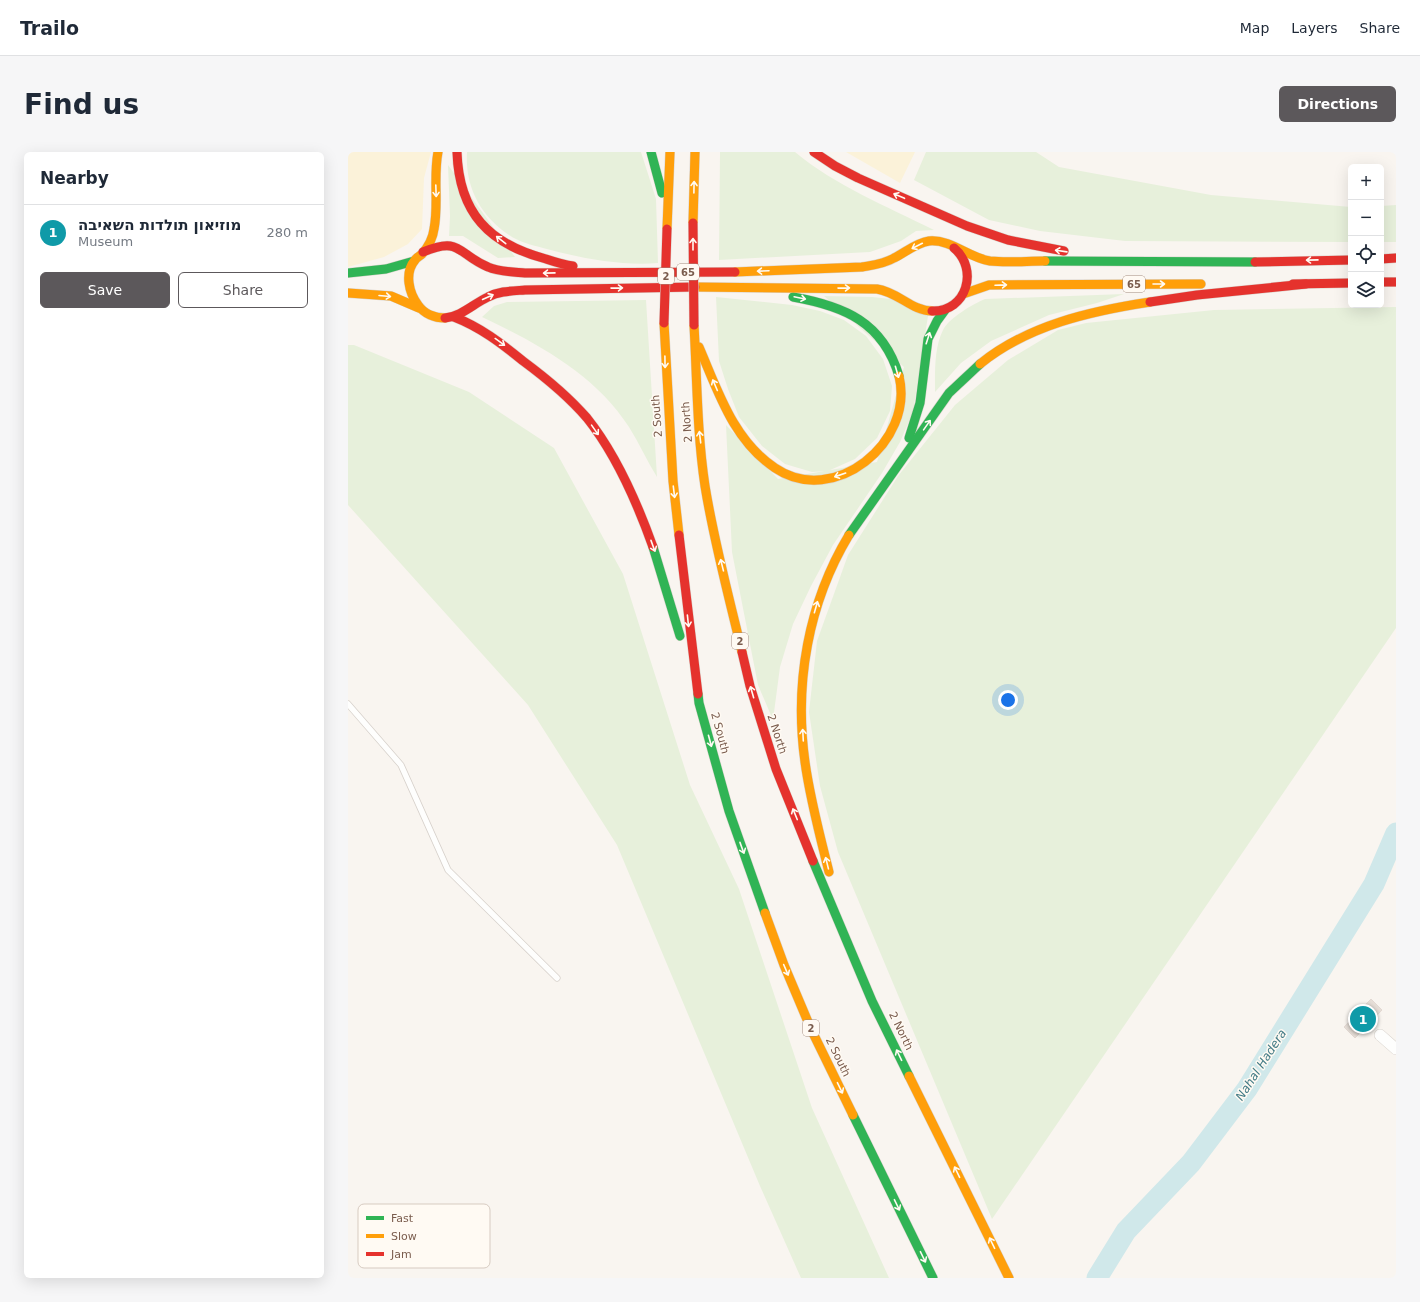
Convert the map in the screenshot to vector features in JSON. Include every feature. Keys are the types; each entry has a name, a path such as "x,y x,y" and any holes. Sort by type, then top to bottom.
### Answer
{"main road":[{"path":"423,252 432,238 435,226 436,167 438,152"},
{"path":"457,152 456,165 459,182 465,201 474,216 504,243 518,250 570,266 602,271 632,272"},
{"path":"651,152 661,188 667,226"},
{"name":"2 South","path":"670,152 664,323 666,376 673,482 689,628 700,703 729,811 784,965 811,1029 933,1278"},
{"name":"2 North","path":"695,152 693,223 694,329 699,428 706,491 712,524 750,686 776,769 846,942 872,1001 1009,1278"},
{"path":"814,152 830,164 867,182 976,229 1048,249 1128,260"},
{"name":"65","path":"419,308 412,297 408,285 409,273 414,261 423,252 435,246 448,245 460,248 479,262 489,267 503,271 525,273 726,272 862,267 880,264 893,259 919,243 931,241 943,242 974,257 990,261 1128,260 1257,262 1348,260"},
{"path":"953,247 961,254 966,264 968,274 964,294"},
{"path":"1384,259 1396,258"},
{"path":"348,274 386,269 414,261"},
{"path":"1384,282 1396,282"},
{"name":"65","path":"454,317 488,297 502,292 525,290 720,286 832,289 866,288 893,293 906,300 914,307 924,311 934,312 945,310 956,303 964,294 989,285 1348,283"},
{"path":"846,942 810,791 803,749 801,711 803,669 809,633 816,608 830,570 847,538 879,492 949,393 988,357 1016,340 1068,319 1141,303 1220,292 1306,284"},
{"path":"694,329 732,421 746,441 781,472 811,480 829,479 846,473 872,457 884,443 893,427 901,399 900,384 897,369 890,355 882,342 866,326 848,312 822,303 794,297 720,286"},
{"path":"348,293 391,296 419,308 429,315 441,318 454,317 482,329 542,375 566,396 586,418 603,442 631,492 646,527 664,577 700,703"},
{"path":"879,492 914,427 920,407 923,389 925,350 928,337 933,325 945,310"}],"street":[{"path":"1380,1035 1396,1049"}],"lane":[{"path":"348,704 401,765 448,870 557,978"}],"green space":[{"path":"467,152 641,152 656,199 658,263 629,263 586,258 534,246 509,235 490,219 476,199 469,177"},
{"path":"720,152 795,152 827,175 844,185 934,230 916,231 901,241 870,252 719,260"},
{"path":"926,152 1036,152 1059,167 1211,195 1348,207 1348,242 1125,241 1040,231 989,220 914,180"},
{"path":"448,165 515,257 498,258 463,236 449,236 450,216"},
{"path":"1396,205 1396,242 1384,242 1384,206"},
{"path":"1124,294 1097,303 1049,315 991,341 961,363 935,392 935,368 938,344 943,330 950,321 974,304 985,299"},
{"path":"824,296 891,299 928,316 913,412 900,442 882,473 833,545 793,624 780,667 773,720 758,685 732,552 726,425 778,479 877,462 904,367"},
{"path":"716,297 792,305 820,311 844,320 866,336 883,359 892,386 890,411 877,438 855,459 828,471 812,472 785,464 762,446 739,417 719,361"},
{"path":"646,300 657,477 629,427 615,408 599,391 582,376 544,349 482,317 494,306 507,302"},
{"path":"1396,307 1396,628 992,1219 838,852 820,786 809,712 817,641 848,555 898,476 955,405 1008,360 1058,330 1086,323 1214,310"},
{"path":"348,345 354,345 469,392 554,448 623,574 690,785 739,889 812,1108 889,1278 801,1278 760,1186 617,845 528,705 348,505"}],"sand":[{"path":"348,152 431,152 424,178 422,229 408,244 384,257 348,267"},
{"path":"846,152 915,152 900,183"}],"building":[{"path":"1371,999 1382,1010 1355,1038 1344,1027"}],"waterway":[{"name":"Nahal Hadera","path":"1097,1278 1126,1231 1191,1163 1247,1089 1374,884 1396,833"}],"traffic: fast":[{"path":"651,152 662,193"},
{"path":"348,273 386,269 414,261"},
{"path":"1045,261 1255,262"},
{"path":"793,297 829,306 845,312 859,320 872,330 883,342 892,357 899,376"},
{"path":"909,438 920,403 928,339 937,321 945,310"},
{"path":"849,535 949,393 980,364"},
{"path":"653,547 680,636"},
{"path":"698,694 699,703 729,811 765,913"},
{"path":"813,861 872,1001 909,1076"},
{"path":"853,1115 933,1278"}],"traffic: slow":[{"path":"438,152 436,171 436,210 433,232 426,248 412,265 409,283 412,295 423,311 430,315 445,318"},
{"path":"667,229 670,152"},
{"path":"693,223 695,152"},
{"path":"735,272 862,267 886,262 915,246 929,241 945,243 990,261 1045,261"},
{"path":"963,294 989,285 1201,284"},
{"path":"695,287 877,289 892,294 918,308 932,311"},
{"path":"348,293 391,296 419,308"},
{"path":"980,364 1019,339 1039,330 1083,315 1150,302"},
{"path":"664,323 673,481 679,535"},
{"path":"694,325 702,466 717,549 742,652"},
{"path":"699,347 728,414 748,443 760,457 775,468 798,478 822,480 844,474 865,462 882,445 895,424 901,401 899,376"},
{"path":"829,872 807,776 802,733 801,703 803,674 814,616 823,588 849,535"},
{"path":"765,913 784,965 811,1029 853,1115"},
{"path":"909,1076 1009,1278"}],"traffic: jam":[{"path":"457,152 459,173 464,192 471,209 481,223 493,235 508,245 526,253 573,266"},
{"path":"814,152 835,166 858,178 967,226 1008,240 1064,251"},
{"path":"693,223 694,325"},
{"path":"664,323 667,229"},
{"path":"423,252 435,248 452,246 492,269 506,272 735,272"},
{"path":"932,311 944,309 954,305 966,288 966,267 962,257 954,248"},
{"path":"1384,259 1396,258"},
{"path":"1255,262 1348,260"},
{"path":"1384,282 1396,282"},
{"path":"1293,284 1348,283"},
{"path":"1150,302 1197,295 1306,284"},
{"path":"445,318 457,315 492,295 506,292 525,290 695,287"},
{"path":"454,317 490,336 507,348 540,374 572,402 587,418 607,447 625,480 653,547"},
{"path":"679,535 698,694"},
{"path":"742,652 750,686 776,769 813,861"}],"place":[{"name":"מוזיאון תולדות השאיבה","path":"1363,1019"}]}
